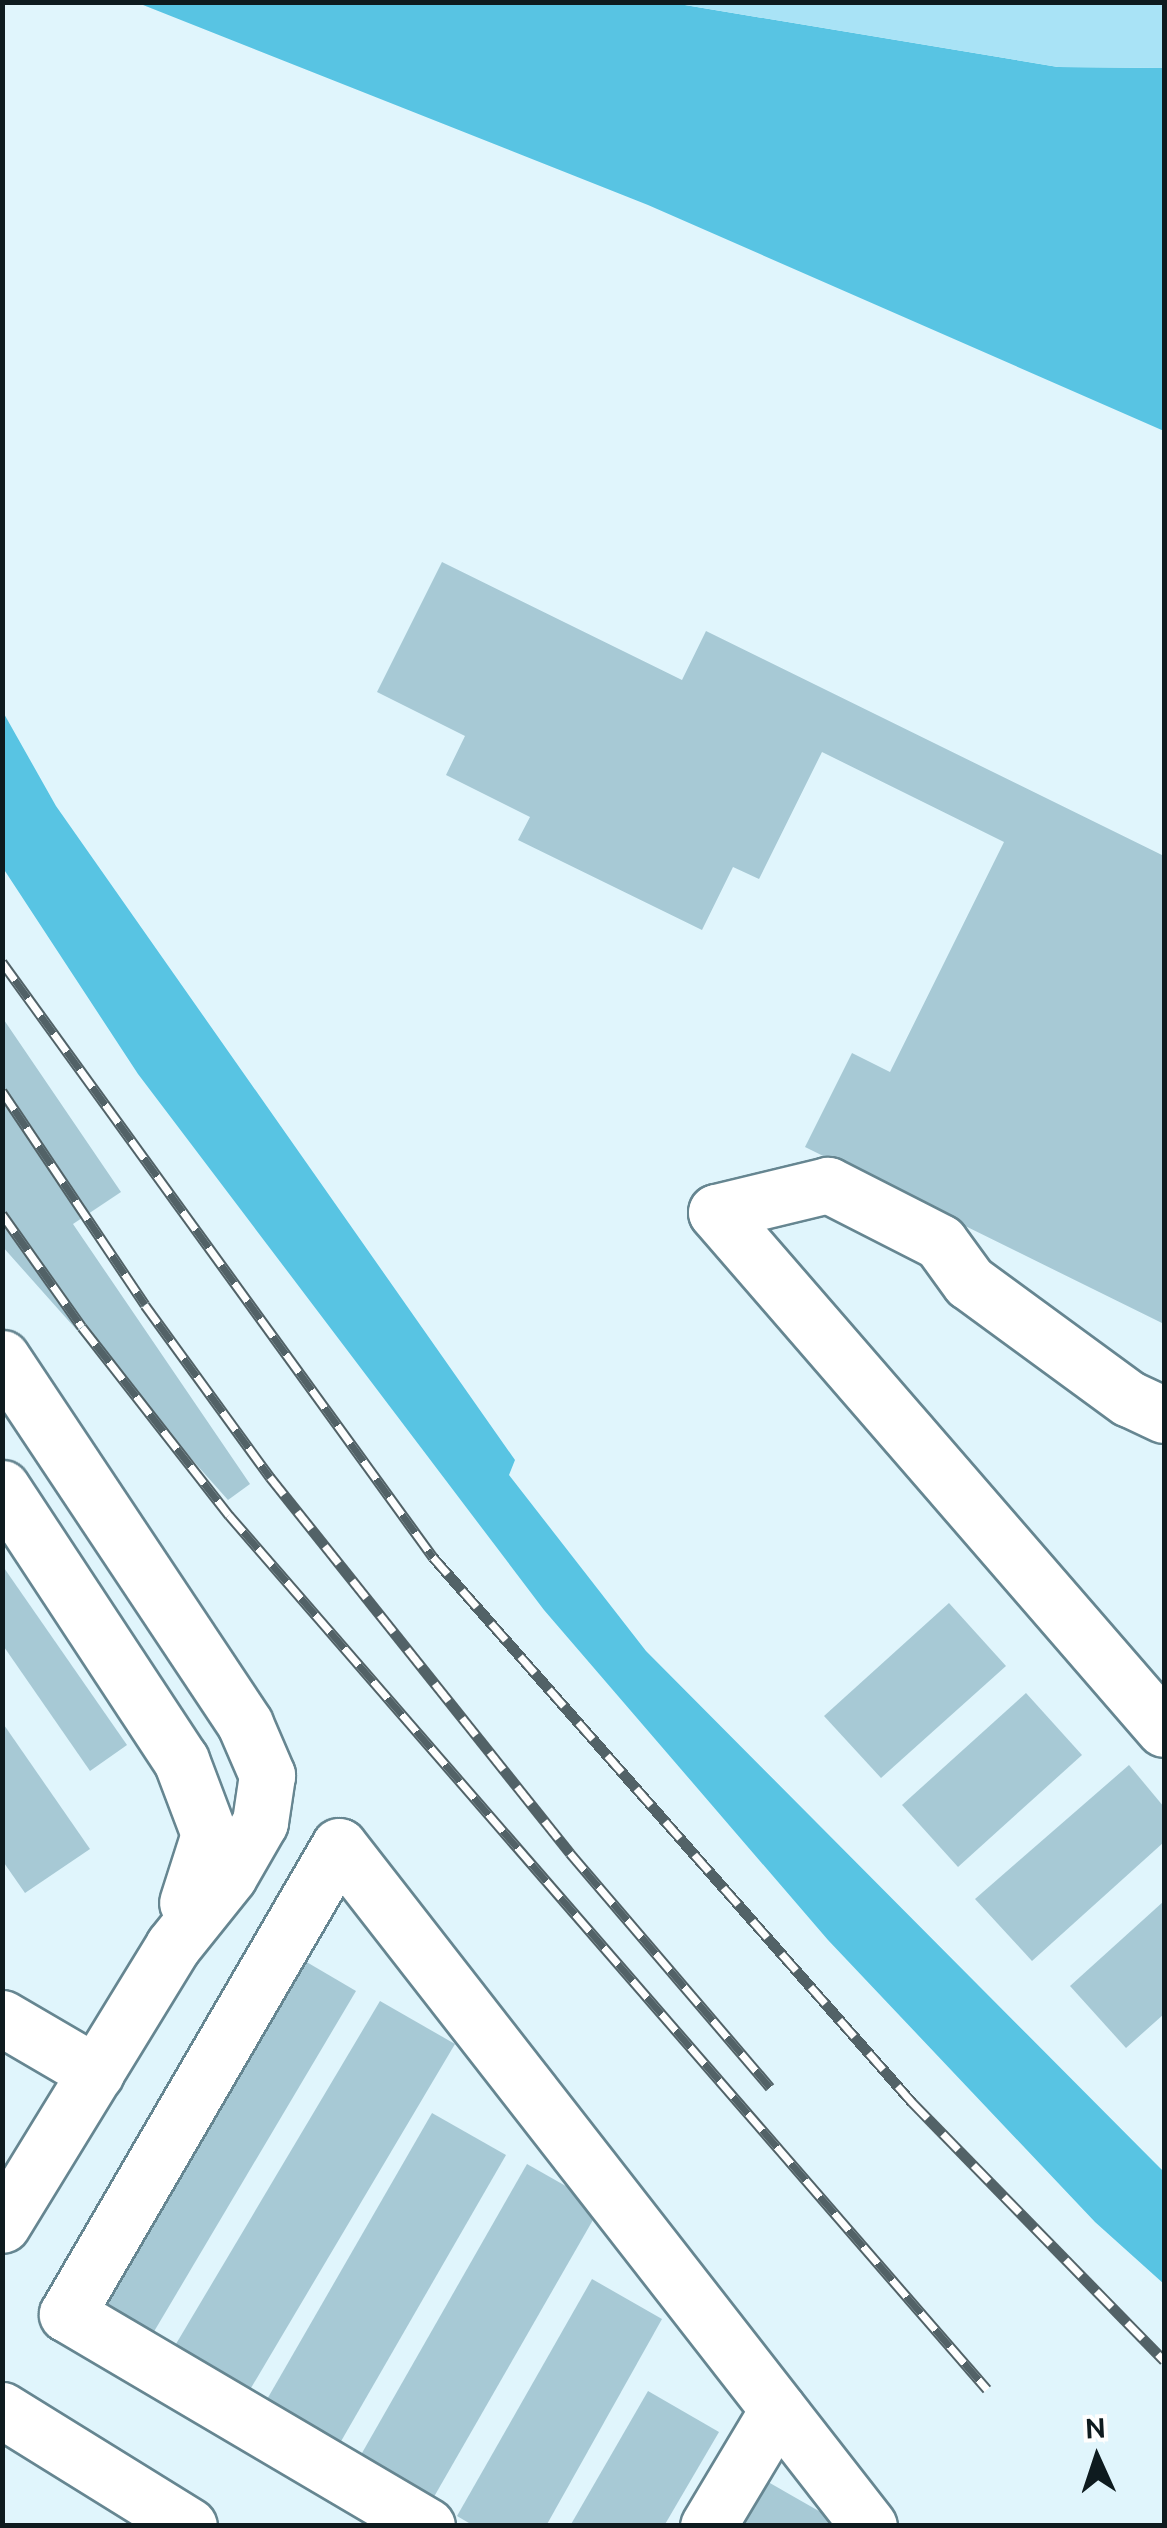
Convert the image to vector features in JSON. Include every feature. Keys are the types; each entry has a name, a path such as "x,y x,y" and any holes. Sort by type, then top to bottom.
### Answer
{"street":[{"path":"1164,1415 1129,1399 969,1282 940,1242 828,1186 716,1212 1164,1729"},
{"path":"2,1358 245,1724 266,1775 260,1822 230,1876 173,1946 2,2225"},
{"path":"2,1488 181,1760 202,1816 208,1834 173,1946"},
{"path":"427,2526 67,2314 338,1846 869,2526"},
{"path":"2,2018 96,2072"},
{"path":"708,2526 778,2409"},
{"path":"2,2410 188,2526"}],"shaded area":[{"path":"138,3 673,3 1058,67 1164,68 1164,431 648,205"},
{"path":"673,3 1164,3 1164,68 1058,67"},
{"path":"3,712 56,806 515,1460 509,1475 646,1651 1164,2172 1164,2284 1095,2222 828,1940 544,1610 138,1074 3,868"}],"building":[{"path":"442,562 682,680 706,631 1164,856 1164,1324 805,1147 852,1053 890,1072 1004,842 822,752 759,879 733,867 702,930 518,840 530,817 446,775 465,736 377,692"},
{"path":"2,1017 121,1192 73,1224 250,1484 228,1500 2,1246"},
{"path":"2,1565 127,1745 90,1771 2,1644"},
{"path":"949,1603 1006,1666 881,1778 824,1716"},
{"path":"1026,1693 1082,1755 958,1867 902,1805"},
{"path":"2,1722 90,1849 25,1893 2,1860"},
{"path":"1129,1765 1164,1807 1164,1842 1032,1961 975,1899"},
{"path":"1164,1901 1164,2014 1126,2048 1070,1986"},
{"path":"281,1947 356,1991 149,2340 74,2295"},
{"path":"380,2001 455,2044 248,2393 173,2349"},
{"path":"432,2113 506,2155 336,2450 262,2408"},
{"path":"527,2164 601,2206 431,2502 358,2460"},
{"path":"592,2279 662,2319 546,2526 474,2526 457,2516"},
{"path":"648,2391 719,2432 664,2526 570,2526"},
{"path":"747,2470 845,2526 715,2526"}],"railway":[{"path":"2,962 433,1557 912,2102 1164,2360"},
{"path":"2,1091 145,1305 270,1477 570,1853 770,2087"},
{"path":"2,1214 82,1327 229,1515 987,2389"}]}
